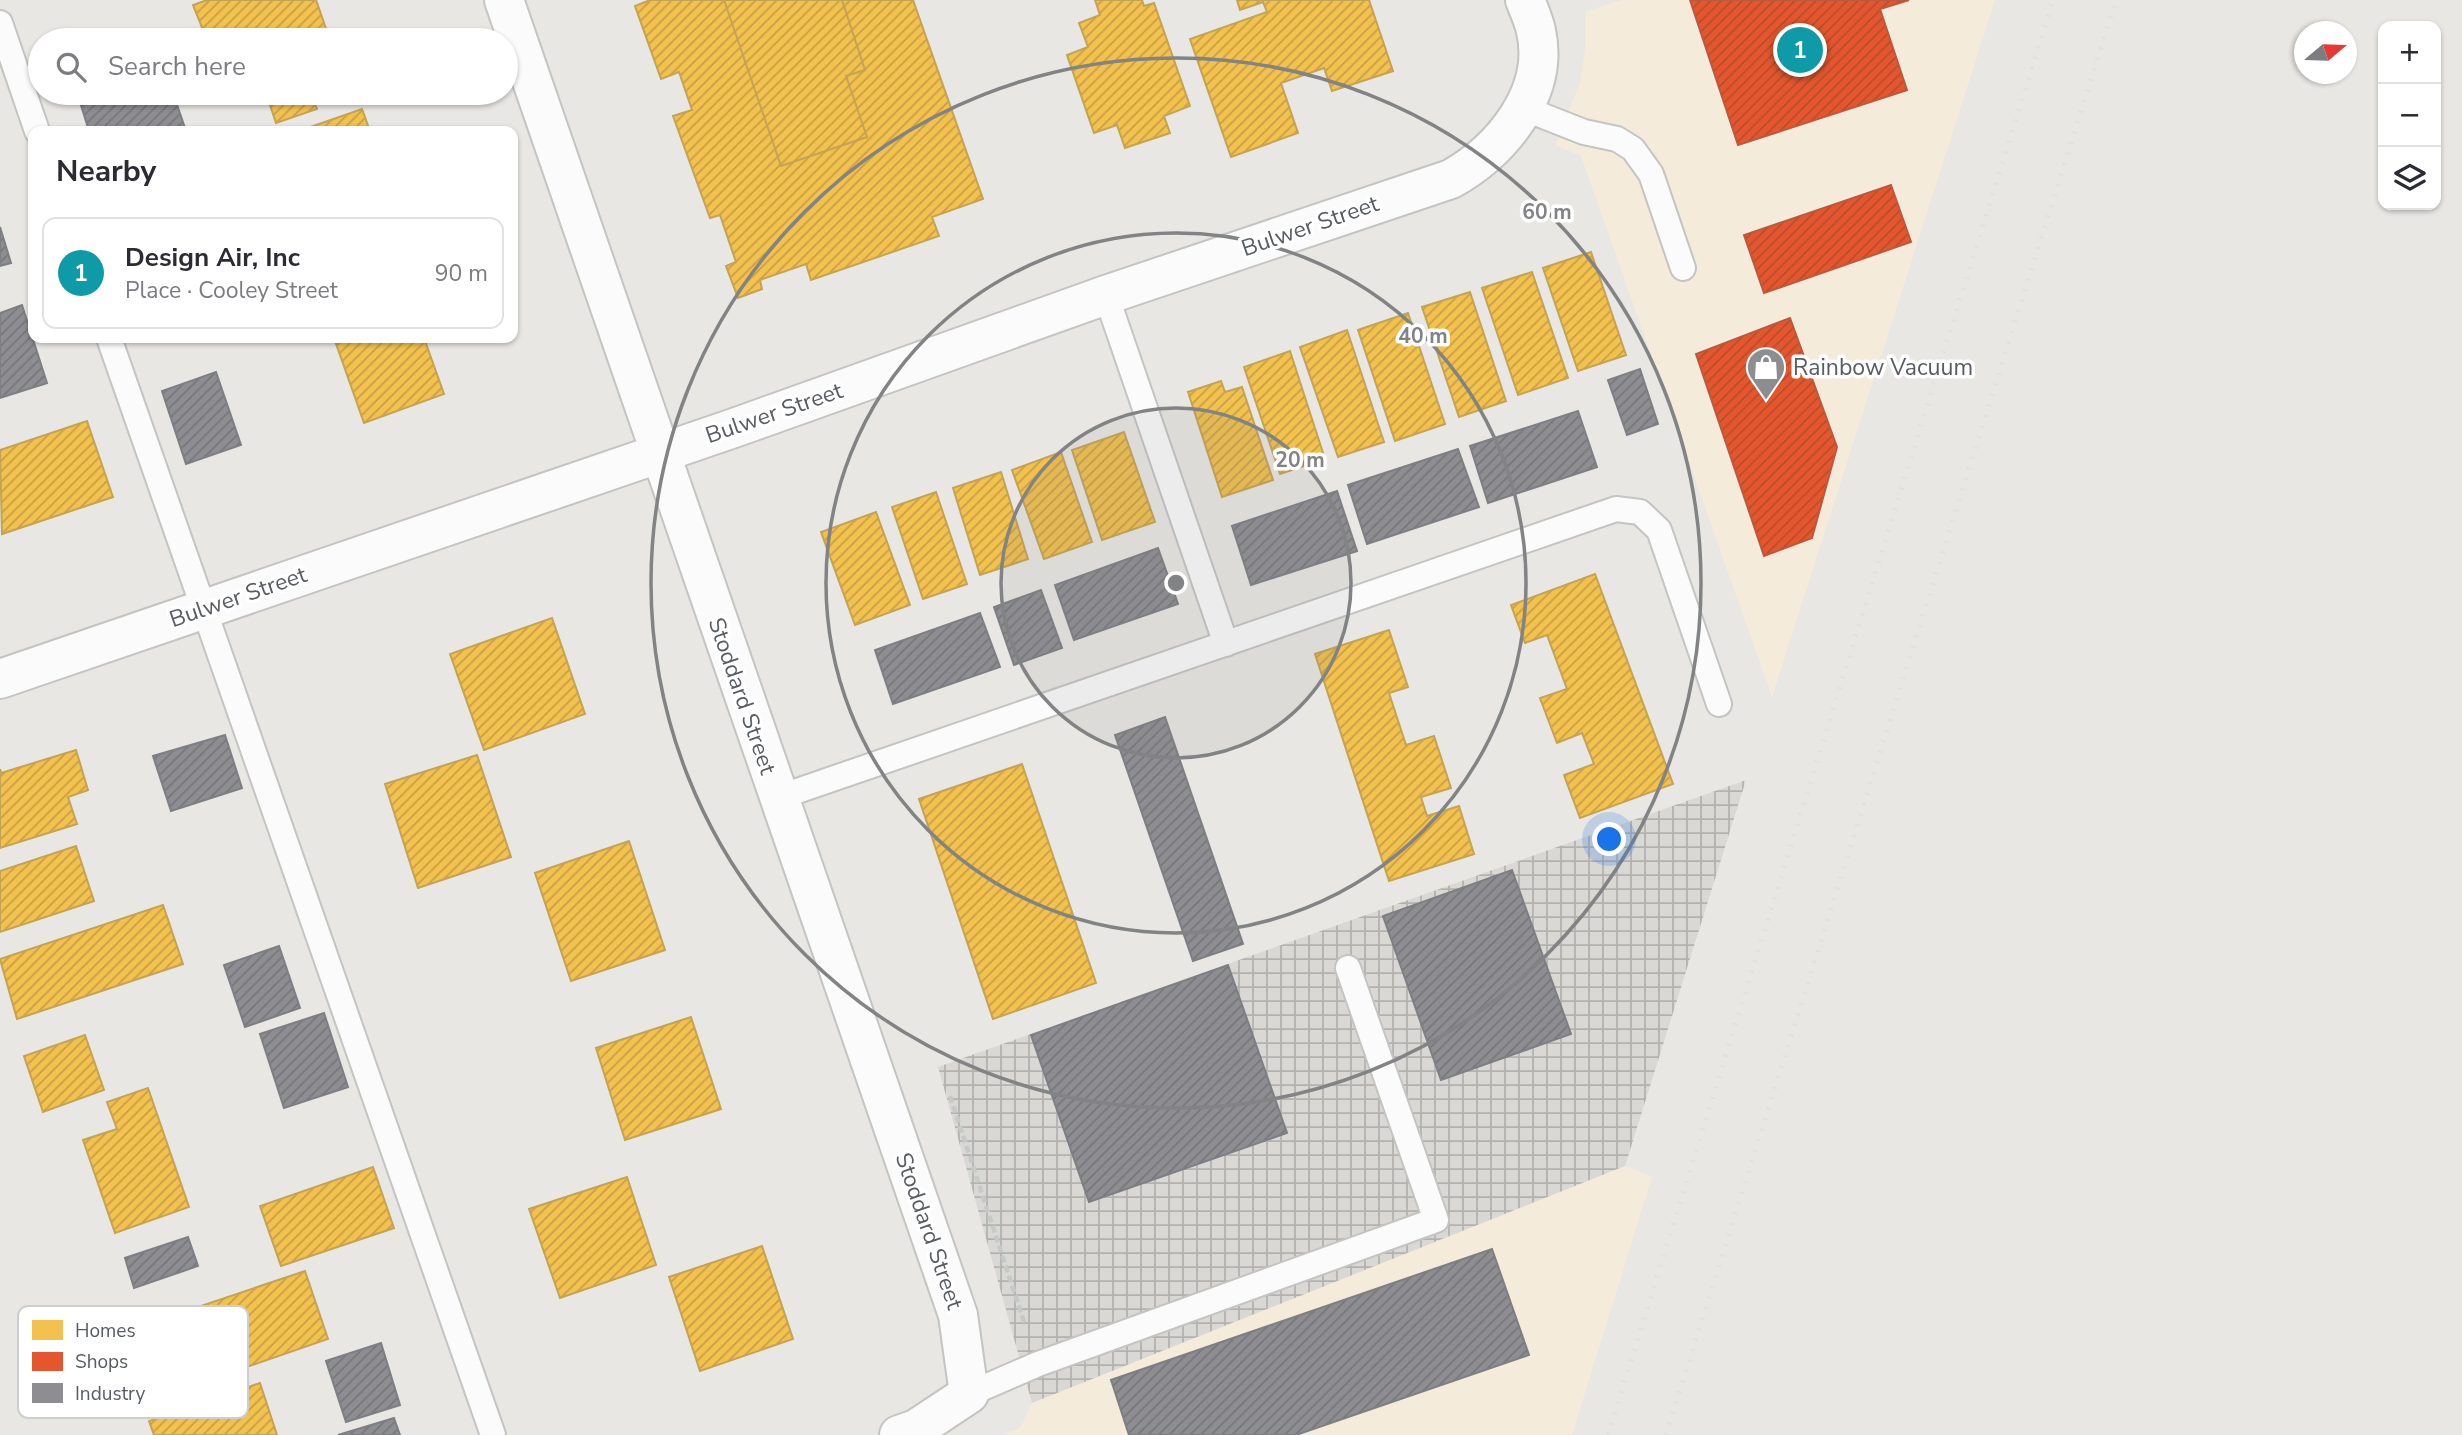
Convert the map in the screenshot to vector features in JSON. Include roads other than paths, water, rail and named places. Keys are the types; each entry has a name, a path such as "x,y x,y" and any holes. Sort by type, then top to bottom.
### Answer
{"street":[{"name":"Stoddard Street","path":"504,0 514,28"},
{"name":"Bulwer Street","path":"0,679 658,453 1106,295 1451,179 1473,166 1487,153 1523,108 1536,73 1537,53 1536,32 1525,0"},
{"name":"Stoddard Street","path":"518,41 777,798 958,1315 969,1394"},
{"path":"899,1435 916,1429 969,1394"}],"lane":[{"path":"0,23 28,105"},
{"path":"28,105 35,126"},
{"path":"1523,108 1584,132 1617,139 1633,149 1651,174 1683,268"},
{"path":"1106,295 1226,644"},
{"path":"111,343 494,1435"},
{"path":"777,798 1616,509 1627,508 1650,519 1659,530 1719,704"},
{"path":"969,1394 1038,1364 1436,1220 1348,968"}],"railway":[{"path":"1608,1435 2053,0"},
{"path":"1666,1435 2116,0"}],"place":[{"name":"Design Air, Inc","path":"1800,50"},
{"name":"Rainbow Vacuum","path":"1766,401"}]}
